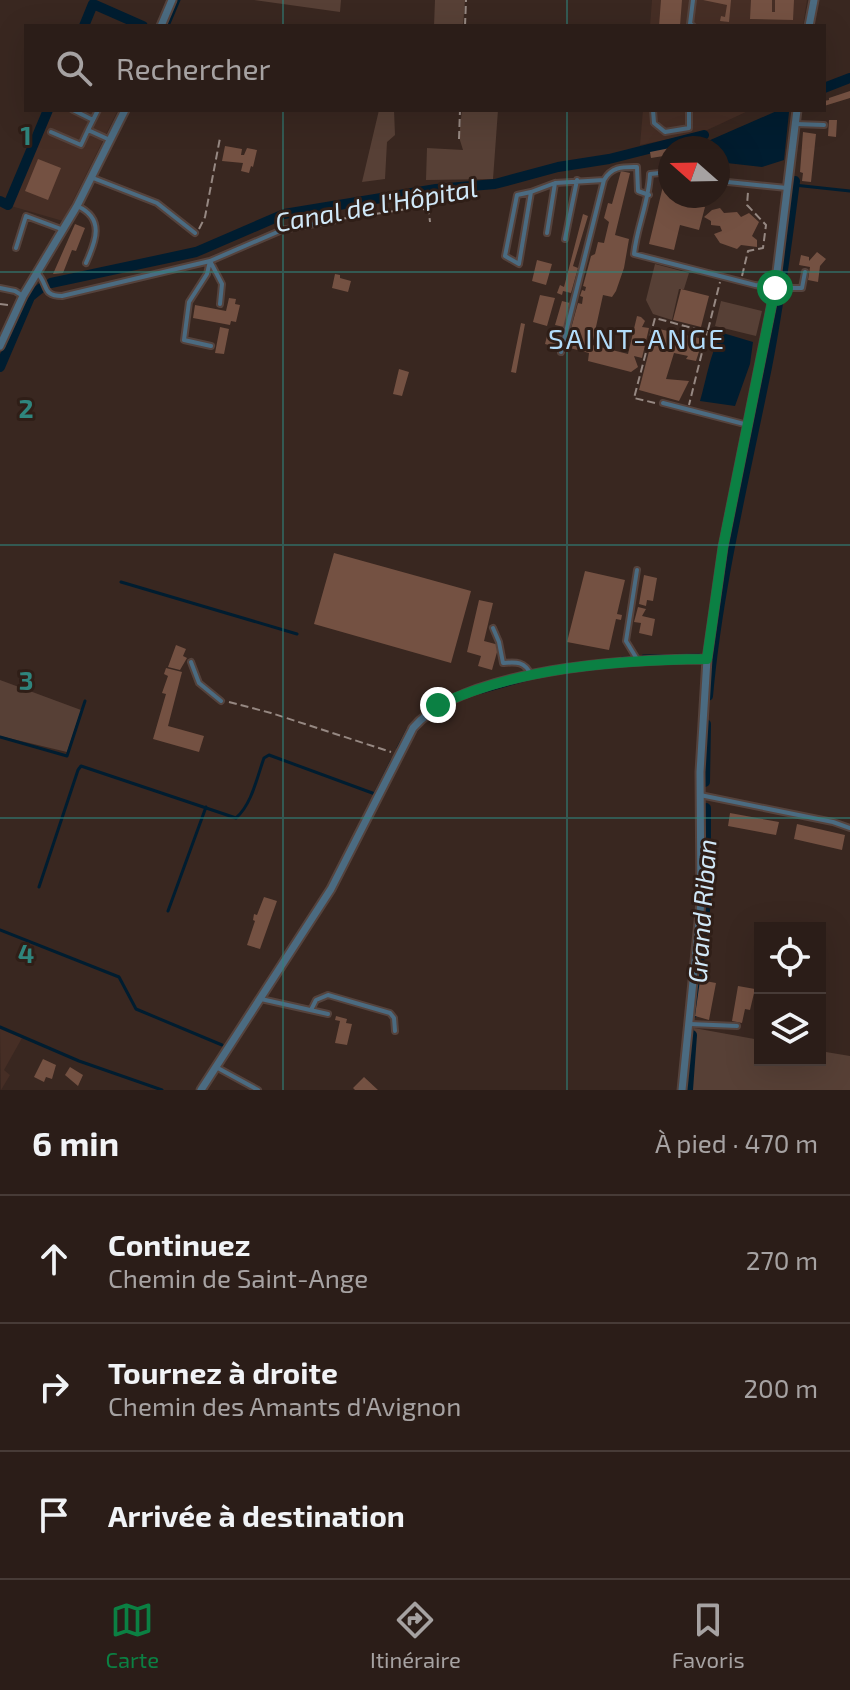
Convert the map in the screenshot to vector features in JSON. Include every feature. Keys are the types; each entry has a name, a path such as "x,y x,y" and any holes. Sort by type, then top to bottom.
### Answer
{"street":[{"path":"162,24 172,0"},
{"path":"809,24 814,0"},
{"path":"0,346 23,296 64,230 124,112"},
{"path":"682,1090 701,902 701,728 707,659 723,547 775,288 797,112"},
{"path":"201,1090 331,889 413,728 438,705 531,675 637,659 707,659"}],"lane":[{"path":"691,24 693,0"},
{"path":"77,112 93,120"},
{"path":"51,132 81,145 97,112"},
{"path":"653,112 654,123 665,132 689,128 689,112"},
{"path":"796,124 824,125"},
{"path":"88,130 110,140"},
{"path":"561,352 604,180 617,167 637,167 638,191 649,195"},
{"path":"658,173 650,174 649,195 634,254 775,288 802,288 805,272"},
{"path":"92,177 157,203 195,233"},
{"path":"565,239 577,180"},
{"path":"531,192 519,264 505,256 517,195 555,183 604,180"},
{"path":"730,182 789,188"},
{"path":"547,233 555,183"},
{"path":"77,206 88,211 96,226 94,246 86,263"},
{"path":"16,248 26,216 64,230"},
{"path":"37,273 43,278 48,293 62,296 210,261 282,230 336,220"},
{"path":"210,261 222,284 220,304"},
{"path":"210,261 207,274 189,302 184,340 211,346"},
{"path":"0,288 23,296"},
{"path":"663,403 748,425"},
{"path":"637,570 626,641 637,659"},
{"path":"493,628 503,663 520,662 531,675"},
{"path":"191,662 199,683 221,701"},
{"path":"700,795 850,828"},
{"path":"312,1008 316,1000 328,995 390,1013 394,1018 395,1031"},
{"path":"261,999 328,1014"},
{"path":"690,1024 737,1026"},
{"path":"216,1067 258,1090"}],"path":[{"path":"465,24 466,0"},
{"path":"459,139 460,112"},
{"path":"195,233 205,217 220,138"},
{"path":"740,281 748,251 763,248 766,225 747,205 748,184"},
{"path":"336,220 421,207 429,213 430,222"},
{"path":"688,410 721,276"},
{"path":"663,403 634,398 655,318 707,332"},
{"path":"221,701 271,713 399,756"}],"shaded area":[{"path":"254,0 341,0 340,12"},
{"path":"435,0 465,0 463,24 434,24"},
{"path":"652,0 807,0 803,24 650,24"},
{"path":"50,112 117,112 63,221 11,206"},
{"path":"379,112 394,112 395,135 387,142 385,179 362,182"},
{"path":"462,112 498,112 493,179 426,180 427,148 463,150 459,137"},
{"path":"643,112 746,112 703,132 658,136 658,141 640,145"},
{"path":"655,264 689,273 684,289 679,289 672,320 653,314 646,300"},
{"path":"721,301 762,311 756,336 715,326"},
{"path":"0,680 81,710 67,752 0,736"},
{"path":"694,1028 754,1039 754,1066 826,1066 826,1052 850,1056 850,1090 688,1090"},
{"path":"0,1029 22,1038 4,1070 10,1075 1,1090"}],"water":[{"path":"774,112 789,112 784,160 762,167 730,163 730,136 719,136"},
{"path":"723,333 753,342 750,364 735,406 700,401 712,356"}],"building":[{"path":"661,0 682,0 680,24 659,24"},
{"path":"703,0 731,0 729,22 720,21 721,16 725,17 727,5"},
{"path":"751,0 772,0 772,12 775,12 775,0 794,0 793,20 750,19"},
{"path":"850,91 850,98 826,105 829,98"},
{"path":"829,120 837,120 836,137 828,136"},
{"path":"803,132 816,134 811,182 802,181 803,173 800,172"},
{"path":"225,146 242,149 241,155 247,148 257,150 249,173 241,171 243,163 222,161"},
{"path":"658,150 658,157 651,158 650,152"},
{"path":"38,159 61,168 48,200 25,191"},
{"path":"621,171 630,173 615,235 629,239 616,291 612,297 603,295 592,345 628,354 637,316 641,317 645,321 642,327 649,328 642,358 634,356 638,367 631,372 588,361 589,353 566,347 578,303 582,304 583,297 580,296 582,290 585,291 586,287 583,286 591,256 595,254 598,242 604,243 609,222 604,218 608,203 612,204"},
{"path":"658,207 705,208 699,230 680,225 674,250 649,244"},
{"path":"720,208 724,213 737,212 741,217 749,213 759,222 752,236 757,240 757,247 741,245 737,249 720,243 714,234 722,231 720,226 711,225 711,221 704,217"},
{"path":"583,214 588,216 573,266 578,268 571,293 563,291 562,295 557,293 560,285 564,287"},
{"path":"75,224 85,228 76,251 72,250 63,273 53,274"},
{"path":"817,252 826,259 820,266 818,282 808,280 810,267 799,265 801,255 809,257 809,261"},
{"path":"537,260 552,264 546,285 532,281"},
{"path":"335,274 351,281 348,292 332,288"},
{"path":"681,289 709,296 701,327 673,320"},
{"path":"540,295 555,298 547,326 533,322"},
{"path":"229,298 236,299 235,304 240,305 236,322 231,321 230,325 193,318 195,305 226,311"},
{"path":"562,301 570,303 564,327 555,325"},
{"path":"521,323 525,324 516,373 511,372"},
{"path":"220,327 229,329 224,354 215,353"},
{"path":"655,328 703,339 696,361 674,353 666,379 689,381 679,401 639,390"},
{"path":"548,332 562,335 559,348 545,344"},
{"path":"399,369 409,372 402,396 393,394"},
{"path":"334,553 471,591 451,663 314,624"},
{"path":"585,571 625,580 617,614 622,615 621,620 616,619 609,650 567,642"},
{"path":"644,575 657,578 653,601 647,600 646,606 639,604"},
{"path":"479,600 493,603 484,641 499,645 492,670 478,666 481,656 467,652"},
{"path":"638,607 646,609 642,616 655,619 652,636 639,633 641,623 634,622"},
{"path":"176,645 186,649 183,656 187,658 180,670 168,667"},
{"path":"166,668 182,672 168,726 204,736 199,752 153,739 166,694 162,693 168,676 164,674"},
{"path":"730,813 779,822 776,835 728,826"},
{"path":"797,824 845,835 842,850 794,839"},
{"path":"264,897 277,901 260,949 247,945 255,921 254,914 257,915"},
{"path":"700,980 716,983 709,1020 695,1016"},
{"path":"738,986 754,989 750,1010 745,1009 742,1023 732,1021"},
{"path":"336,1016 352,1024 347,1045 335,1043 340,1021 335,1020"},
{"path":"43,1059 56,1065 52,1079 46,1077 44,1082 34,1077"},
{"path":"70,1067 83,1075 78,1086 65,1075"},
{"path":"364,1077 378,1090 355,1090 353,1088"}],"waterway":[{"path":"169,24 179,0"},
{"path":"85,24 93,4 138,24"},
{"name":"Canal de l'Hôpital","path":"826,87 850,78"},
{"path":"0,201 8,205 47,112"},
{"name":"Canal de l'Hôpital","path":"51,283 196,252 284,214 436,189 495,184 704,135"},
{"name":"Grand Riban","path":"708,696 725,572 767,367 795,181"},
{"path":"794,185 850,191"},
{"name":"Canal de l'Hôpital","path":"0,367 30,297 41,288"},
{"path":"121,582 297,634"},
{"path":"643,656 699,655"},
{"path":"622,658 627,658"},
{"path":"583,670 620,666"},
{"path":"482,692 536,677"},
{"path":"0,737 67,756 85,701"},
{"name":"Grand Riban","path":"705,782 706,724"},
{"path":"415,732 420,726"},
{"path":"398,748 408,729"},
{"path":"39,887 81,766 236,818 246,805 264,758 269,755 375,794 392,760"},
{"path":"168,911 206,807"},
{"name":"Grand Riban","path":"693,1013 706,902 706,808"},
{"path":"0,930 119,977 136,1009 222,1045"},
{"path":"0,1027 79,1061 162,1090"},
{"name":"Grand Riban","path":"688,1090 692,1035"}],"district":[{"name":"SAINT-ANGE","path":"637,338"}],"route":[{"path":"438,705 540,673 637,659 707,659 723,547 775,288"}]}
